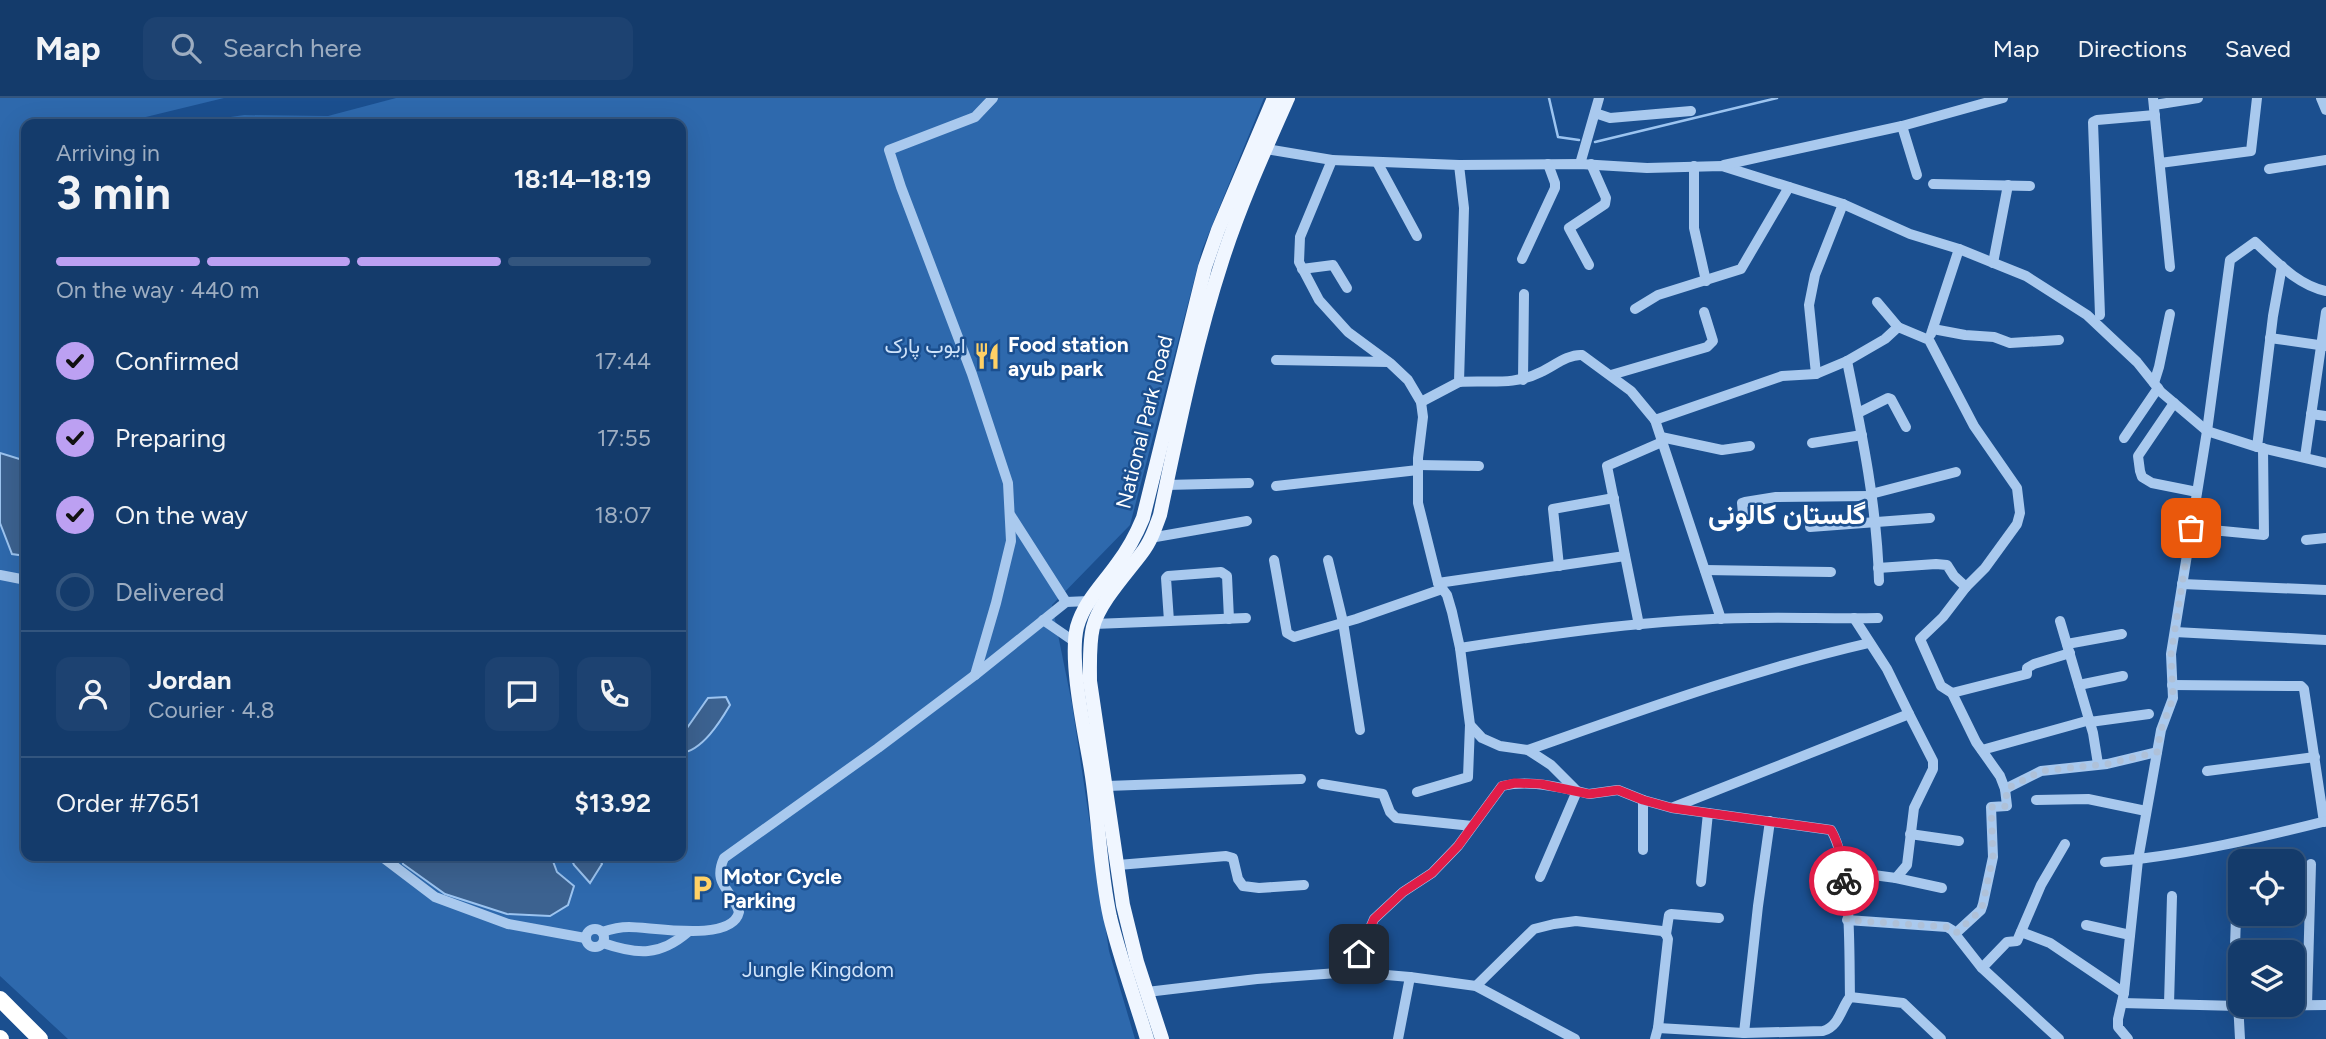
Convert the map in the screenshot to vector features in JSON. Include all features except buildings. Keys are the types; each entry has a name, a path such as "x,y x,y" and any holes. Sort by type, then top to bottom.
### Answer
{"highway":[{"path":"0,999 40,1039"}],"main road":[{"name":"National Park Road","path":"1147,1039 1110,916 1095,791 1078,687 1075,642 1078,625 1150,538 1160,515 1218,230 1273,98"},
{"name":"National Park Road","path":"1162,1039 1123,905 1090,681 1096,604 1134,539 1143,518 1208,285 1288,98"}],"street":[{"path":"975,675 1011,541 1008,483 890,150 975,117 993,98"},
{"path":"1589,265 1569,228 1605,204 1606,198 1586,164 1599,98"},
{"path":"1266,149 1332,160 1377,162 1722,166 1902,126 2003,98"},
{"path":"2100,315 2093,122 2198,98"},
{"path":"2160,163 2251,151 2257,98"},
{"path":"2321,98 2326,110"},
{"path":"2154,106 2170,267"},
{"path":"1595,113 1610,118 1691,111"},
{"path":"1902,126 1917,175"},
{"path":"1332,160 1300,237 1299,262 1319,300 1348,332 1389,362 1408,380 1421,402 1423,417 1418,503 1440,586 1447,595 1460,648 1470,725 1468,777 1417,792"},
{"path":"2269,169 2326,160"},
{"path":"1377,162 1417,236"},
{"path":"1522,259 1555,188 1548,164"},
{"path":"1459,165 1464,208 1459,382"},
{"path":"1694,166 1694,228 1706,281"},
{"path":"1722,166 1843,204 1910,234 1959,249 2026,276 2087,315 2137,362 2156,386 2207,430 2260,448 2326,463"},
{"path":"1933,184 2030,186"},
{"path":"1993,263 2008,185"},
{"path":"1634,309 1658,295 1741,269 1788,187"},
{"path":"1816,374 1809,305 1815,275 1843,204"},
{"path":"2128,1039 2118,1027 2138,860 2161,730 2173,698 2171,654 2207,430 2230,260 2255,242 2302,282 2314,289 2326,291"},
{"path":"1956,933 1981,910 1993,856 1991,807 2007,806 2006,789 1952,693 1941,686 1920,639 1943,617 1985,568 2017,524 2020,513 2017,488 1975,426 1931,335 1959,249"},
{"path":"1302,269 1333,265 1347,288"},
{"path":"2191,528 2264,534 2260,448 2270,338 2282,266"},
{"path":"1523,380 1524,295"},
{"path":"1877,302 1898,327 1931,335 1994,337 2010,343 2059,340"},
{"path":"1611,375 1707,347 1713,341 1704,312"},
{"path":"2305,457 2326,312"},
{"path":"2123,438 2156,386 2170,314"},
{"path":"1655,420 1782,376 1816,374 1847,361 1885,339 1898,327"},
{"path":"2270,338 2323,346"},
{"path":"1421,402 1459,382 1523,380 1577,354 1611,375 1631,391 1655,420 1721,620"},
{"path":"1276,360 1389,362"},
{"path":"1847,361 1868,463 1879,581"},
{"path":"1858,413 1888,398 1906,427"},
{"path":"2174,403 2138,456 2140,471 2142,477 2152,483 2197,492"},
{"path":"2311,414 2326,416"},
{"path":"1812,443 1862,435"},
{"path":"1639,625 1607,466 1662,439 1722,450 1750,446"},
{"path":"1276,486 1418,468 1479,466"},
{"path":"1744,524 1742,503 1745,502 1776,497 1871,495 1956,472"},
{"path":"1166,485 1249,483"},
{"path":"1559,566 1553,509 1614,498"},
{"path":"1011,516 1066,602"},
{"path":"1810,527 1930,518"},
{"path":"1150,538 1247,521"},
{"path":"2306,540 2326,538"},
{"path":"1274,560 1287,633 1294,637 1440,586 1625,556"},
{"path":"1328,560 1343,622 1360,730"},
{"path":"1878,568 1918,564 1947,565 1966,587"},
{"path":"1704,570 1830,572"},
{"path":"1169,621 1168,576 1221,572 1227,576 1229,619"},
{"path":"0,575 21,579"},
{"path":"2182,584 2326,590"},
{"path":"603,937 614,928 675,932 731,925 737,919 738,912 720,880 719,869 724,858 878,748 1066,602 1096,604"},
{"path":"1094,624 1247,618"},
{"path":"1460,648 1572,630 1639,625 1749,618 1878,618"},
{"path":"1854,618 1887,669 1933,761 1933,769 1914,808 1907,865 1896,878"},
{"path":"1043,620 1075,642"},
{"path":"2060,621 2090,721 2098,764"},
{"path":"2175,632 2326,640"},
{"path":"1952,693 2027,674 2026,668 2068,648 2122,634"},
{"path":"1528,750 1798,659 1869,643"},
{"path":"982,653 994,660"},
{"path":"2079,685 2123,676"},
{"path":"2105,862 2138,860 2266,836 2325,821 2306,692 2301,686 2172,685"},
{"path":"1672,808 1909,714"},
{"path":"1982,750 2090,721 2149,714"},
{"path":"1470,725 1482,738 1500,746 1528,750 1551,765 1577,791"},
{"path":"2006,789 2041,771 2098,764 2157,752"},
{"path":"2207,771 2315,757"},
{"path":"1107,786 1301,779"},
{"path":"1351,972 1374,919 1403,892 1432,873 1458,846 1502,786 1515,783 1541,784 1589,794 1618,790 1672,808 1831,830 1836,838 1843,871 1850,997 1830,1030 1657,1034 1669,915 1719,918"},
{"path":"1322,784 1383,794 1390,812 1396,818 1472,827"},
{"path":"1540,877 1577,791"},
{"path":"2036,800 2088,799 2146,811"},
{"path":"1643,800 1643,850"},
{"path":"1701,882 1708,813"},
{"path":"1744,1033 1770,821"},
{"path":"1910,834 1959,841"},
{"path":"1982,968 2007,942 2015,943 2041,885 2064,844"},
{"path":"1118,865 1226,856 1233,858 1238,879 1243,887 1304,885"},
{"path":"388,861 435,897 508,924 585,938 592,929 631,951 672,946 689,931"},
{"path":"2308,1005 2311,864"},
{"path":"1843,871 1942,888"},
{"path":"2169,1004 2172,896"},
{"path":"1847,920 1947,927 1956,933 1982,968 2059,1039"},
{"path":"1476,986 1534,929 1576,921 1662,931 1666,934"},
{"path":"2086,925 2130,935"},
{"path":"2021,932 2050,943 2123,998 2169,1004 2228,1006"},
{"path":"1147,992 1257,979 1351,972 1410,977 1476,986 1575,1039"},
{"path":"1398,1039 1410,977"},
{"path":"1850,997 1903,1003 1941,1039"},
{"path":"2305,1005 2326,1004"},
{"path":"2238,1017 2239,1039"}],"green space":[{"name":"ایوب پارک","path":"0,98 224,98 138,119 21,119 21,861 686,861 686,119 217,119 244,115 328,116 396,98 1264,98 1202,250 1130,525 1052,605 1072,704 1109,951 1135,1039 68,1039 0,976"}],"shaded area":[{"path":"0,453 21,459 21,555 12,554 0,523"},
{"path":"726,697 730,705 710,735 686,752 686,728 708,698"},
{"path":"402,861 553,861 557,872 574,886 568,905 550,916 507,914 445,894"},
{"path":"572,861 600,861 602,864 590,883"}],"waterway":[{"path":"1549,98 1558,137 1579,140"},
{"path":"1595,142 1777,98"}],"way so far":[{"path":"1844,881 1847,920 1947,927 1956,933 1981,910 1993,856 1991,807 2007,806 2006,789 2041,771 2107,764 2157,752 2161,730 2173,698 2171,654 2191,528"}],"place":[{"name":"Food station ayub park","path":"987,356"},
{"name":"Motor Cycle Parking","path":"702,888"}],"district":[{"name":"گلستان کالونی","path":"1787,514"}],"route":[{"path":"1359,954 1374,919 1403,892 1432,873 1458,846 1502,786 1515,783 1541,784 1589,794 1618,790 1672,808 1831,830 1843,864 1844,881"}],"park label":[{"name":"Jungle Kingdom","path":"818,969"}]}
